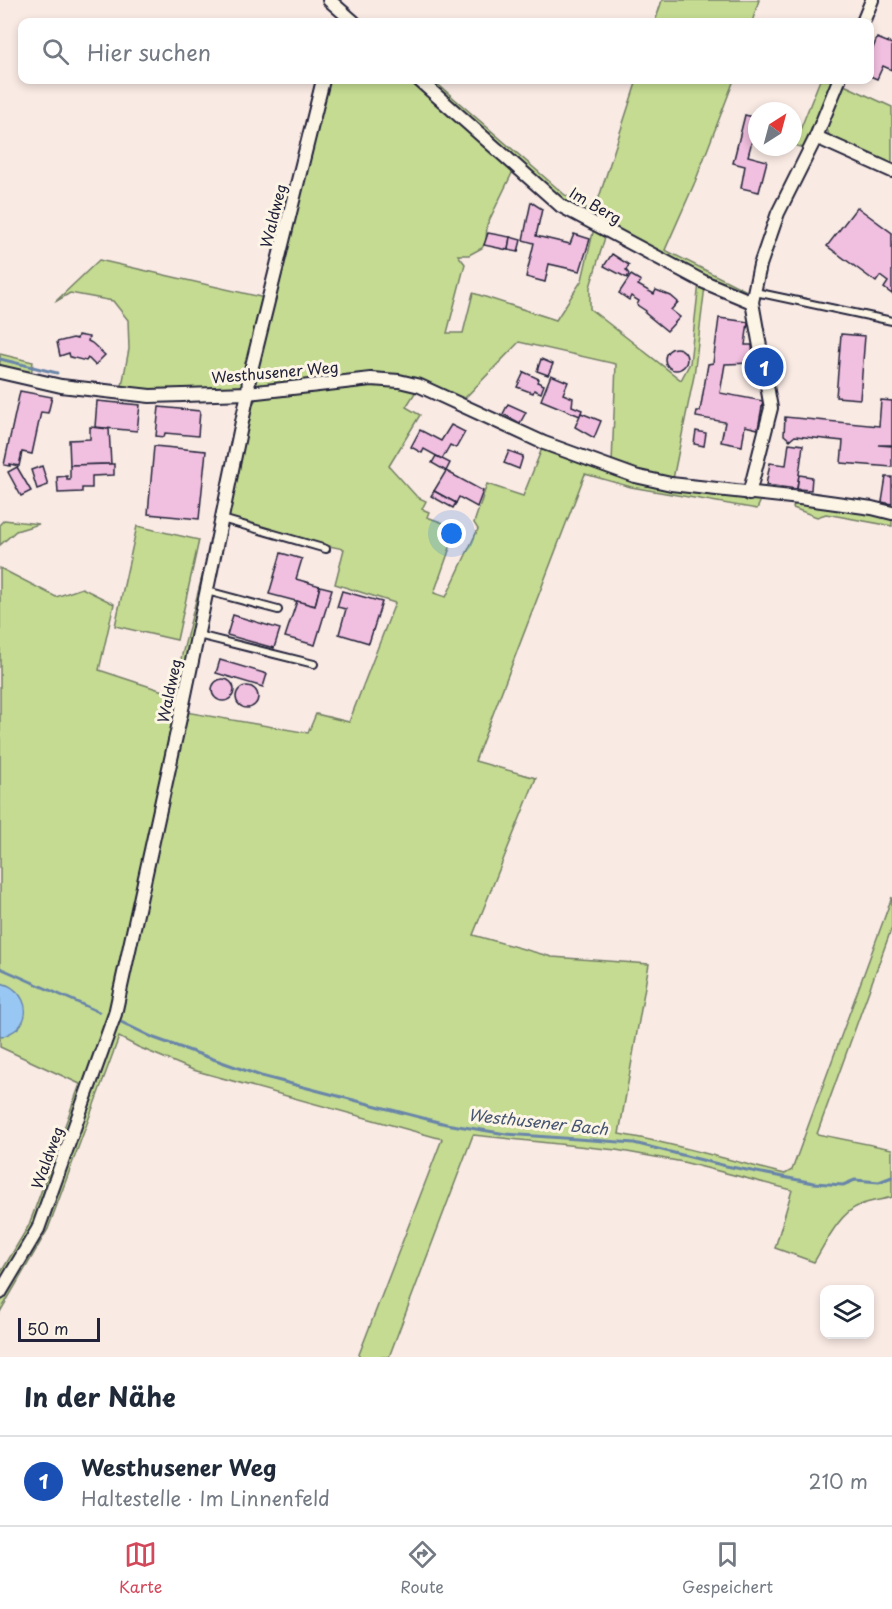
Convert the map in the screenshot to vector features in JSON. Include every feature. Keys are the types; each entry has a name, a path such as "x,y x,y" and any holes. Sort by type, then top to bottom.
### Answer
{"street":[{"path":"329,0 339,16"},
{"path":"865,18 872,0"},
{"name":"Waldweg","path":"0,1293 38,1229 116,1014 207,591 248,393 249,378 322,84"},
{"name":"Im Berg","path":"424,84 561,206 704,282 753,297"},
{"path":"749,494 771,408 753,297 760,265 778,213 816,137 837,84"},
{"path":"816,137 892,171"},
{"name":"Westhusener Weg","path":"0,372 61,386 150,396 248,393 371,379 399,381 420,386 461,403 501,425 544,443 635,476 670,484 810,500 892,513"}],"lane":[{"path":"753,297 892,321"},
{"path":"222,519 326,549"},
{"path":"207,591 278,610"},
{"path":"197,635 314,664"}],"green space":[{"path":"662,0 759,0 753,18 656,18"},
{"path":"324,84 421,84 515,167 487,225 486,241 482,248 469,255 458,255 465,264 447,333 463,333 473,293 556,320 582,280 594,228 606,234 590,287 590,309 681,380 690,363 699,283 705,286 694,376 673,479 637,472 612,463 616,364 519,342 463,400 421,382 256,386 253,378"},
{"path":"429,84 438,84 565,195 594,213 636,84 732,84 695,182 665,250 745,290 738,292 731,289 564,204"},
{"path":"818,84 831,84 803,148 802,125"},
{"path":"842,84 892,107 892,165 832,139 828,133 829,112"},
{"path":"99,260 265,298 243,387 238,390 121,391 129,349 128,320 113,301 70,293 55,302"},
{"path":"0,354 33,362 31,375 0,367"},
{"path":"372,383 418,388 406,407 420,415 389,466 417,497 426,501 422,509 429,512 427,517 457,528 434,593 446,597 478,529 474,523 487,484 523,496 543,446 671,488 761,500 757,509 631,487 585,474 475,761 536,778 473,935 552,957 649,964 619,1134 682,1147 785,1174 792,1170 892,897 892,927 817,1134 892,1149 892,1197 868,1202 852,1209 833,1230 814,1262 775,1248 792,1190 683,1162 616,1150 473,1135 389,1357 358,1357 442,1139 193,1070 119,1037 48,1229 0,1312 0,1297 39,1231 113,1034 186,712 308,733 316,714 349,722 395,603 335,584 344,549 225,525 249,409 259,395"},
{"path":"802,503 892,518 892,526 826,514 817,517 793,508 794,504"},
{"path":"4,520 39,524 16,531 0,545 0,524"},
{"path":"137,526 199,540 177,640 115,626"},
{"path":"215,526 114,1010 35,1227 0,1287 0,1274 29,1225 80,1084 0,1047 0,568 56,597 82,588 114,604 99,670 172,694"}],"water":[{"path":"0,983 14,989 25,1006 23,1020 19,1027 2,1037 0,1036"}],"building":[{"path":"877,38 892,44 892,70 883,66 877,79 874,78 874,46"},
{"path":"745,115 748,116 748,156 767,161 759,192 741,188 745,166 733,163"},
{"path":"531,202 542,209 536,236 570,244 574,234 590,239 580,271 549,264 545,282 526,277 534,243 523,240"},
{"path":"857,207 892,233 892,294 884,288 888,282 880,276 876,282 827,246"},
{"path":"488,233 510,237 508,250 484,245"},
{"path":"510,237 521,240 518,252 508,250"},
{"path":"612,254 629,265 626,270 629,274 627,278 604,266"},
{"path":"631,275 641,281 638,285 654,294 656,290 671,296 678,302 671,310 680,317 667,331 637,305 639,301 631,296 629,300 619,293"},
{"path":"719,318 748,322 745,345 752,345 753,363 725,364 720,393 763,401 758,429 745,426 742,446 721,442 725,422 696,417 697,411 700,411 708,364 713,363"},
{"path":"841,334 865,336 860,399 836,397"},
{"path":"78,335 89,337 88,341 105,355 95,365 88,358 86,361 70,357 69,353 60,356 57,342 77,339"},
{"path":"676,348 684,351 687,359 684,367 676,370 668,367 665,359 668,351"},
{"path":"541,359 553,364 548,375 537,371"},
{"path":"524,372 539,379 537,382 544,385 541,393 534,390 533,393 517,387"},
{"path":"551,375 568,382 563,394 573,398 572,406 582,410 580,416 541,400"},
{"path":"20,391 52,397 48,413 41,412 32,454 22,452 19,466 4,465"},
{"path":"881,400 892,401 892,445 878,445 892,446 892,467 841,463 843,441 795,436 790,440 784,435 785,417 879,426"},
{"path":"97,401 140,405 137,431 95,427"},
{"path":"508,404 526,412 520,423 503,414"},
{"path":"159,407 200,411 198,436 165,433 164,437 156,436"},
{"path":"581,413 601,421 594,438 575,427"},
{"path":"451,425 465,432 456,448 450,445 442,459 424,449 422,453 411,447 420,430 441,441"},
{"path":"90,427 109,429 111,464 70,465 69,440 90,439"},
{"path":"696,431 706,433 704,446 694,444"},
{"path":"789,443 803,445 797,489 766,485 770,463 786,465"},
{"path":"154,446 206,451 199,519 148,514"},
{"path":"509,451 523,456 519,469 504,463"},
{"path":"436,456 450,463 446,471 432,463"},
{"path":"114,464 114,475 92,476 92,488 82,488 82,492 58,493 57,477 67,476 67,479 70,479 70,465"},
{"path":"42,466 48,485 37,489 31,470"},
{"path":"17,467 31,491 21,496 8,472"},
{"path":"446,471 483,491 477,507 459,497 456,503 434,491"},
{"path":"799,475 812,477 811,490 797,489"},
{"path":"886,477 892,477 892,504 882,502"},
{"path":"434,491 456,503 453,508 431,496"},
{"path":"281,553 302,559 296,579 320,586 315,606 269,594"},
{"path":"320,586 332,589 315,645 285,637 297,601 315,606"},
{"path":"342,591 382,602 369,643 339,634 346,609 337,607"},
{"path":"233,615 280,629 274,648 227,635"},
{"path":"220,660 267,674 263,687 216,673"},
{"path":"223,679 231,682 234,690 231,698 223,701 215,698 212,690 215,682"},
{"path":"247,686 255,689 258,697 255,705 247,708 239,705 236,697 239,689"}],"waterway":[{"path":"0,359 57,373"},
{"name":"Westhusener Bach","path":"0,968 99,1012"},
{"name":"Westhusener Bach","path":"121,1022 154,1038 261,1076 446,1124 506,1134 634,1143 726,1166 814,1183 843,1185 855,1180 879,1182 892,1177"}],"place":[{"name":"Westhusener Weg","path":"764,367"}]}
